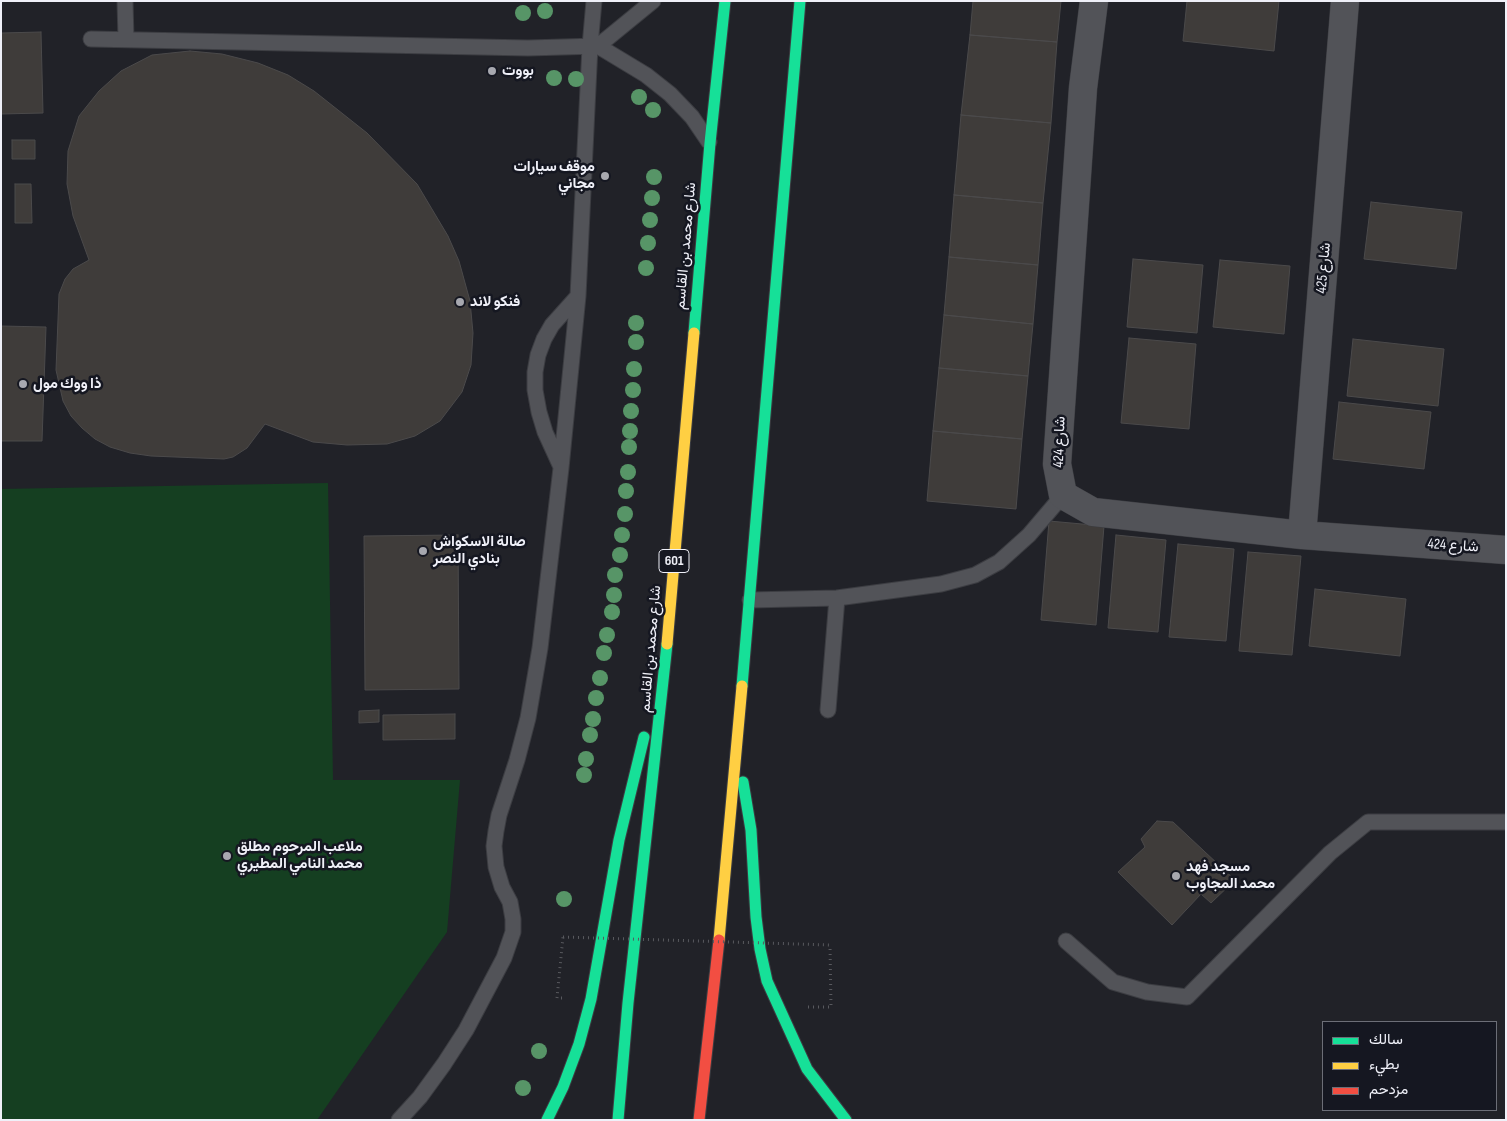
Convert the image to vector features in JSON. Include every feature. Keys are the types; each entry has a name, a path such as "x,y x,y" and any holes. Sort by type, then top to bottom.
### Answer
{"main road":[{"name":"شارع محمد بن القاسم","path":"618,1120 665,672 710,143 725,1"},
{"path":"699,1120 713,1001 750,600 800,1"},
{"path":"547,1120 563,1087 584,1026 591,999 619,840 632,783 647,727 665,672"},
{"path":"736,751 751,830 756,917 760,949 768,981 807,1070 846,1120"}],"street":[{"name":"شارع 424","path":"1094,1 1083,88 1057,464 1063,495 1093,512 1302,535 1506,550"},
{"name":"شارع 425","path":"1302,535 1345,1"}],"lane":[{"path":"125,1 126,39"},
{"path":"399,1120 420,1097 466,1030 504,958 513,932 510,902 502,887 496,867 494,846 499,815 517,760 535,683 561,468 578,296 594,46 594,1"},
{"path":"594,46 653,1"},
{"path":"91,39 528,48 594,46 646,75 670,94 692,117 710,143"},
{"path":"561,468 545,432 539,412 535,390 535,372 538,355 544,339 552,325 578,296"},
{"path":"750,600 837,598 940,584 976,575 999,562 1029,535 1063,495"},
{"path":"828,710 837,598"},
{"path":"1066,941 1113,982 1147,992 1187,997 1330,852 1368,822 1506,822"}],"path":[{"path":"557,998 563,937 830,945 831,1006"}],"green space":[{"name":"ملاعب المرحوم مطلق محمد النامي المطيري","path":"328,483 333,780 460,780 447,932 317,1120 1,1120 1,489"}],"building":[{"path":"973,1 1061,1 1057,42 970,35"},
{"path":"1187,1 1279,1 1274,51 1183,41"},
{"path":"41,32 43,113 1,114 1,33"},
{"path":"970,35 1057,42 1051,123 961,115"},
{"path":"190,51 222,54 258,63 288,75 314,91 367,133 417,184 448,236 459,261 470,301 473,333 471,365 462,392 440,421 415,436 387,444 347,445 313,442 265,424 247,448 233,457 224,459 151,456 130,453 110,447 95,439 71,416 63,401 56,370 59,294 65,279 73,269 89,260 73,216 67,184 68,151 79,116 99,91 121,71 152,55"},
{"path":"961,115 1051,123 1043,203 954,195"},
{"path":"12,140 35,140 35,159 12,159"},
{"path":"15,184 31,184 32,223 15,223"},
{"path":"954,195 1043,203 1038,265 949,257"},
{"path":"1371,202 1462,212 1456,269 1364,259"},
{"path":"949,257 1038,265 1033,324 944,315"},
{"path":"1133,259 1203,265 1197,333 1127,327"},
{"path":"1220,260 1290,266 1284,334 1213,327"},
{"path":"944,315 1033,324 1028,376 939,368"},
{"name":"ذا ووك مول","path":"1,326 46,327 42,441 1,441"},
{"path":"1129,338 1196,344 1189,429 1121,423"},
{"path":"1353,339 1444,349 1438,406 1347,396"},
{"path":"939,368 1028,376 1022,439 933,431"},
{"path":"1339,402 1431,412 1424,469 1333,459"},
{"path":"933,431 1022,439 1016,509 927,501"},
{"path":"1049,521 1104,526 1096,625 1041,620"},
{"path":"458,535 459,689 365,690 364,536"},
{"path":"1116,535 1166,540 1158,632 1108,628"},
{"path":"1178,544 1234,549 1226,641 1169,637"},
{"path":"1248,552 1301,556 1292,655 1239,651"},
{"path":"1315,589 1406,599 1400,656 1309,646"},
{"path":"379,710 379,722 359,723 359,711"},
{"path":"455,714 455,739 383,740 383,715"},
{"name":"مسجد فهد محمد المجاوب","path":"1157,821 1173,822 1235,880 1211,903 1201,894 1172,925 1118,872 1145,847 1141,839"}],"traffic: fast":[{"path":"694,333 710,143 725,1"},
{"path":"742,686 800,1"},
{"path":"618,1120 628,1003 667,644"},
{"path":"547,1120 563,1087 579,1044 591,999 619,840 644,737"},
{"path":"743,782 751,830 756,917 767,981 807,1069 846,1120"}],"traffic: slow":[{"path":"667,644 694,333"},
{"path":"719,940 742,686"}],"traffic: jam":[{"path":"699,1120 719,940"}],"place":[{"name":"بووت","path":"492,71"},
{"name":"موقف سيارات مجاني","path":"605,176"},
{"name":"فنكو لاند","path":"460,302"},
{"name":"ذا ووك مول","path":"23,384"},
{"name":"صالة الاسكواش بنادي النصر","path":"423,551"},
{"name":"ملاعب المرحوم مطلق محمد النامي المطيري","path":"227,856"},
{"name":"مسجد فهد محمد المجاوب","path":"1176,876"}]}
